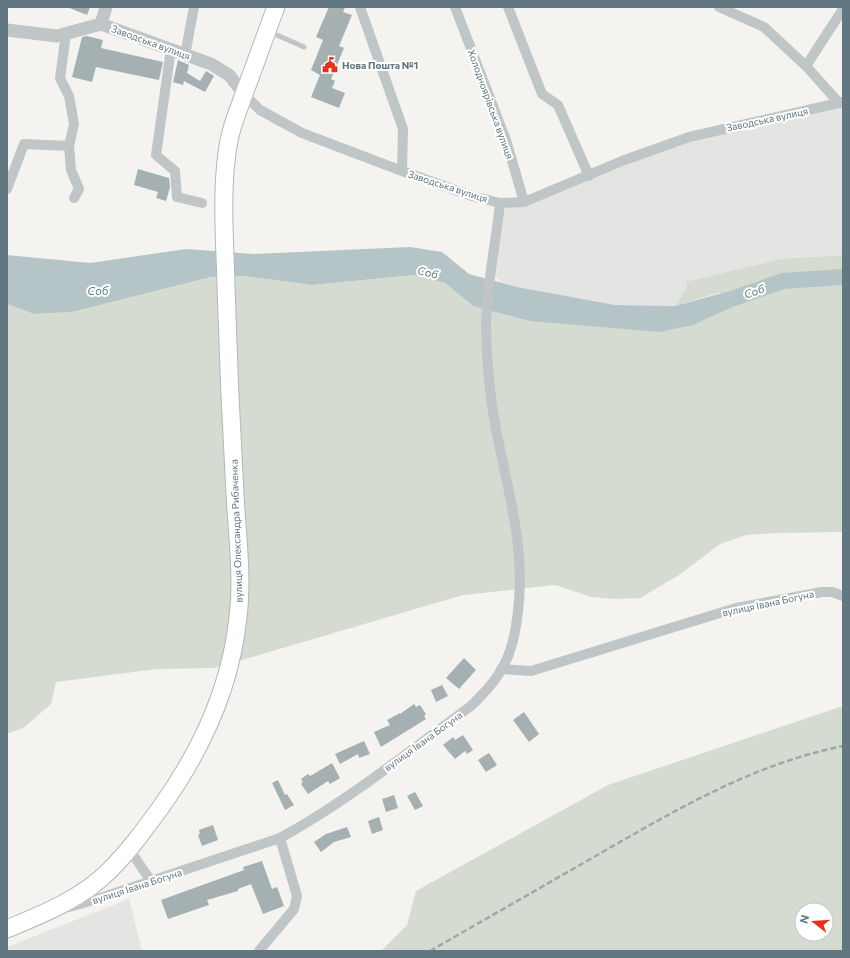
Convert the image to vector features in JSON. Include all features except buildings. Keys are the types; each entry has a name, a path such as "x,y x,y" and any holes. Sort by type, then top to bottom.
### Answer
{"highway":[{"path":"244,94 276,7"},
{"name":"вулиця Олександра Рибаченка","path":"48,912 78,895 108,872 129,849 167,799 191,761 209,724 223,688 232,654 238,617 240,580 229,393 224,213 226,155 230,131 244,94"},
{"name":"вулиця Івана Богуна","path":"7,929 48,912"}],"street":[{"path":"7,30 51,36 66,34 101,24 106,7"},
{"path":"185,55 194,7"},
{"path":"360,7 403,129 402,171"},
{"name":"Холодноярівська вулиця","path":"455,7 506,140 524,202"},
{"path":"508,7 542,94 558,105 589,176"},
{"path":"719,7 764,27 806,66 841,103"},
{"path":"806,66 843,9"},
{"name":"Заводська вулиця","path":"101,24 211,64 229,75 244,94 260,110 302,133 472,196 500,203 524,202 635,156 689,137 841,103"},
{"path":"66,34 60,78 69,96 74,124 69,146 71,170 78,189 74,198"},
{"path":"171,49 156,155 175,171 177,197 202,204"},
{"path":"7,190 24,144 69,146"},
{"path":"500,203 486,323 491,401 516,521 521,568 517,622 513,643 501,669"},
{"name":"вулиця Івана Богуна","path":"48,912 97,899 280,838 328,809 471,706 488,690 501,669 531,671 736,608 822,592 832,592 843,596"},
{"path":"258,951 294,909 296,903 297,896 280,838"},
{"path":"129,849 151,881"}],"lane":[{"path":"267,31 304,47"}],"shaded area":[{"path":"843,102 843,255 780,259 686,283 687,288 675,306 615,305 517,287 502,282 492,274 500,203 524,202 661,146"},
{"path":"843,255 843,532 746,535 720,544 679,575 640,598 615,599 592,597 555,585 463,595 215,668 157,669 56,682 51,704 23,728 7,734 7,304 34,314 72,312 211,277 243,276 312,285 415,275 445,283 473,306 659,332 731,293 718,293 675,306 687,288 686,282 780,259"},
{"path":"843,707 843,951 381,951 407,925 416,891 608,785"},
{"path":"129,899 142,951 7,951 7,947"}],"water":[{"path":"410,247 442,252 469,274 517,287 615,305 675,306 726,292 739,296 730,308 693,325 659,332 530,321 473,306 445,283 415,275 312,285 243,276 211,277 72,312 34,314 7,304 7,255 90,263 186,249 254,254"}],"waterway":[{"name":"Соб","path":"720,303 783,281 843,277"}],"railway":[{"path":"430,951 663,818 720,788 780,764 843,746"}],"place":[{"name":"Нова Пошта №1","path":"330,65"}]}
